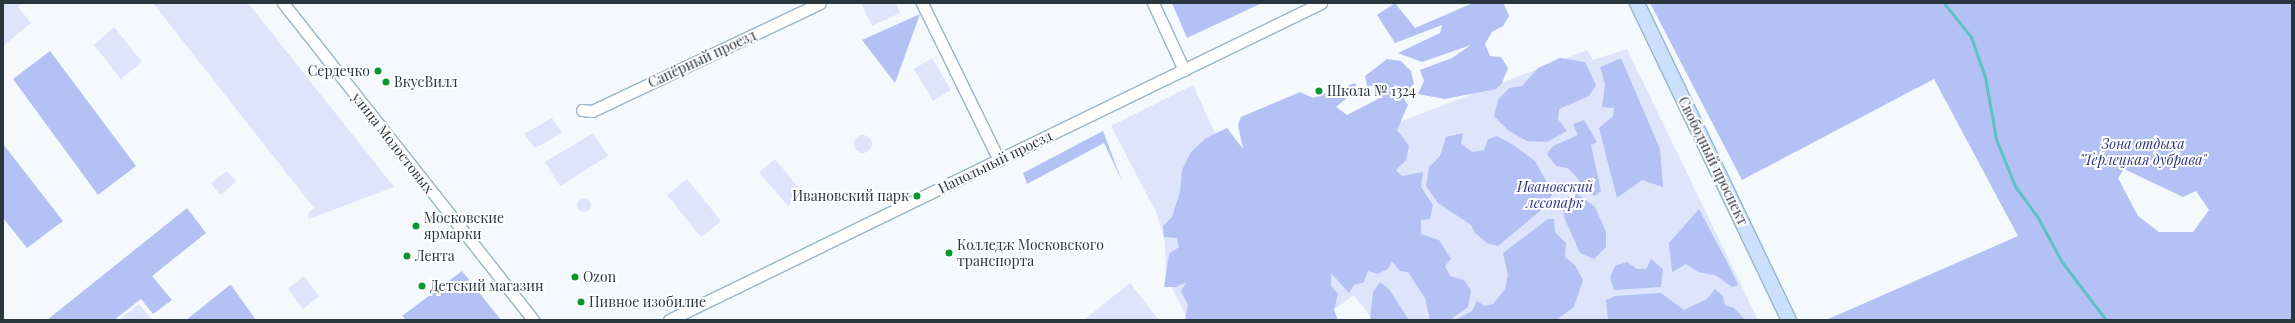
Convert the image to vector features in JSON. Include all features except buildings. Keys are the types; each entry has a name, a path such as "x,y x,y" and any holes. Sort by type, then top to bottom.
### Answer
{"main road":[{"name":"Свободный проспект","path":"1637,3 1789,320"}],"street":[{"name":"улица Молостовых","path":"284,3 533,320"},
{"name":"Сапёрный проезд","path":"582,110 592,111 820,3"},
{"path":"922,3 999,160"},
{"path":"1153,3 1184,70"},
{"name":"Напольный проезд","path":"669,320 1321,3"}],"green space":[{"path":"3,3 22,3 18,7 31,23 3,46"},
{"path":"153,3 248,3 394,187 309,219 308,213 314,208"},
{"path":"861,3 896,3 900,13 872,26"},
{"path":"1172,3 1262,3 1187,38"},
{"path":"1395,3 1415,28 1473,3 1504,4 1509,16 1503,26 1492,32 1485,44 1490,56 1501,57 1508,68 1502,83 1496,89 1445,99 1418,94 1424,81 1420,70 1452,58 1471,45 1422,62 1398,53 1440,33 1442,25 1395,43 1377,15"},
{"name":"Зона отдыха \"Терлецкая дубрава\"","path":"1650,3 2292,3 2292,320 1826,320 2018,236 1934,79 1742,180","holes":["2124,169 2183,197 2196,191 2209,210 2193,232 2159,232 2138,216 2118,178"]},
{"path":"920,14 895,83 862,40"},
{"path":"114,27 142,62 121,79 94,45"},
{"name":"Ивановский лесопарк","path":"1627,49 1758,320 1373,320 1354,295 1319,320 1188,320 1166,276 1165,242 1157,214 1111,126 1193,85 1231,168 1389,126 1587,50 1593,60"},
{"path":"50,51 136,166 98,195 13,79"},
{"path":"932,58 951,90 933,101 914,69"},
{"path":"1560,58 1585,62 1596,85 1589,96 1559,109 1558,119 1567,131 1547,142 1527,141 1509,131 1494,116 1498,100 1509,88 1522,86 1538,68"},
{"path":"1621,58 1660,149 1663,187 1642,180 1617,198 1599,128 1613,116 1614,108 1602,107 1605,84 1600,67"},
{"path":"1387,59 1401,61 1411,71 1414,84 1402,95 1408,105 1397,130 1409,146 1406,160 1396,170 1402,176 1423,172 1421,187 1433,205 1430,219 1421,220 1421,234 1439,240 1451,259 1445,266 1450,276 1464,280 1471,290 1468,307 1450,320 1430,320 1425,298 1408,272 1400,271 1392,261 1388,269 1377,274 1368,271 1364,282 1354,285 1349,293 1331,273 1331,286 1338,294 1334,310 1338,320 1185,320 1188,305 1181,291 1187,282 1176,287 1164,287 1169,254 1179,247 1177,238 1164,237 1163,226 1172,217 1180,192 1182,170 1191,152 1206,138 1227,128 1243,149 1238,125 1241,117 1300,92 1313,98 1355,83 1358,89 1336,107 1347,115 1378,99 1381,91 1378,86 1367,86 1365,76"},
{"path":"552,118 562,133 535,148 524,134"},
{"path":"1584,120 1597,142 1591,145 1601,191 1595,196 1579,188 1579,180 1568,168 1556,166 1547,154 1553,146 1578,135 1573,124"},
{"path":"1103,131 1122,181 1104,143 1027,184 1023,173"},
{"path":"593,133 608,156 560,186 545,162"},
{"path":"1463,133 1461,143 1472,152 1484,150 1488,139 1497,136 1512,144 1535,161 1553,193 1546,206 1498,246 1487,243 1475,233 1471,225 1438,203 1426,186 1429,167 1440,156 1446,137"},
{"path":"863,135 869,138 872,144 869,150 863,153 857,150 854,144 857,138"},
{"path":"3,144 63,221 27,248 3,218"},
{"path":"775,159 803,193 788,206 759,172"},
{"path":"227,171 236,182 220,195 211,183"},
{"path":"687,179 721,221 701,237 667,195"},
{"path":"1577,194 1595,207 1606,232 1606,247 1594,259 1580,253 1564,217 1563,208 1568,197"},
{"path":"581,198 587,198 591,202 591,208 587,212 581,212 577,208 577,202"},
{"path":"187,208 206,233 152,276 172,300 153,314 141,299 114,320 47,320"},
{"path":"1699,209 1738,285 1732,287 1715,275 1698,272 1686,264 1672,272 1669,243"},
{"path":"1548,219 1554,219 1555,232 1566,243 1565,257 1575,265 1583,280 1574,307 1556,320 1455,320 1472,311 1477,301 1485,306 1493,304 1505,289 1508,275 1503,253"},
{"path":"1651,259 1663,269 1661,287 1614,290 1610,278 1615,266 1627,262 1637,269 1646,269"},
{"path":"462,271 501,320 406,320 402,316"},
{"path":"304,276 319,296 303,309 288,289"},
{"path":"1380,282 1389,289 1409,320 1370,320 1373,292"},
{"path":"1130,283 1159,320 1084,320"},
{"path":"230,285 256,320 186,320"},
{"path":"1715,289 1723,296 1725,305 1734,308 1745,320 1608,320 1606,300 1615,296 1661,293 1684,310 1707,299"},
{"path":"139,304 152,320 119,320"}],"waterway":[{"path":"1944,3 1971,37 1985,77 1996,139 2015,186 2037,216 2062,262 2106,320"}],"place":[{"name":"Сердечко","path":"378,71"},
{"name":"ВкусВилл","path":"386,82"},
{"name":"Школа № 1324","path":"1319,91"},
{"name":"Ивановский парк","path":"917,196"},
{"name":"Московские ярмарки","path":"416,226"},
{"name":"Колледж Московского транспорта","path":"949,253"},
{"name":"Лента","path":"407,256"},
{"name":"Ozon","path":"575,277"},
{"name":"Детский магазин","path":"422,286"},
{"name":"Пивное изобилие","path":"581,302"}]}
